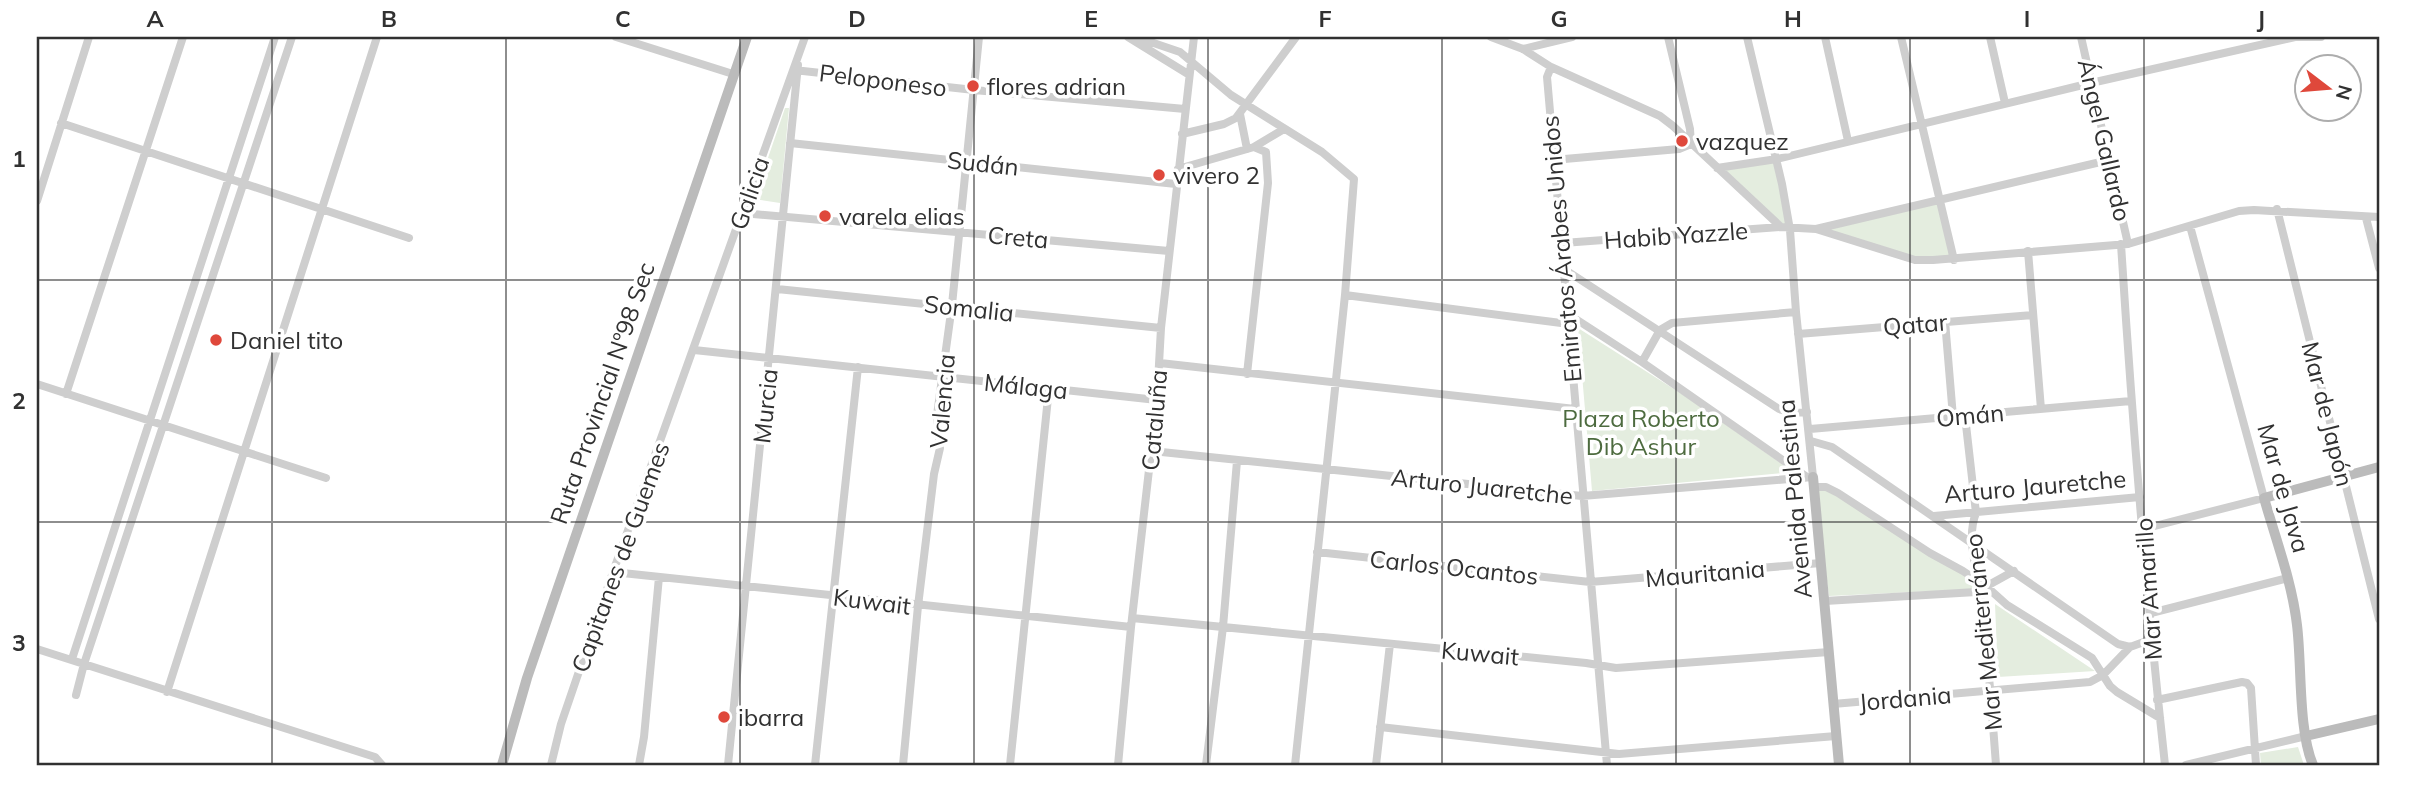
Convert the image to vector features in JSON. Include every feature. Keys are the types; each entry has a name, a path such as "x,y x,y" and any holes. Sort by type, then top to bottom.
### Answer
{"street":[{"path":"37,201 89,37"},
{"path":"66,394 183,37"},
{"path":"72,659 275,37"},
{"path":"76,695 292,37"},
{"path":"167,692 377,37"},
{"path":"616,37 733,74"},
{"name":"Ruta Provincial Nº98 Sec","path":"502,765 531,664 747,37"},
{"name":"Galicia","path":"694,350 805,37"},
{"name":"Valencia","path":"903,765 918,606 934,474 940,448 937,415 952,306 979,37"},
{"path":"1128,37 1188,75"},
{"path":"1136,37 1172,49 1191,61 1231,95 1322,152 1354,179 1345,295 1295,765"},
{"name":"Cataluña","path":"1118,765 1131,623 1157,400 1160,328 1194,37"},
{"path":"1182,134 1224,124 1240,114 1296,37"},
{"path":"1491,37 1523,49 1550,67 1673,125 1717,168 1786,228"},
{"path":"1520,37 1523,49"},
{"path":"1523,49 1572,37"},
{"path":"1668,37 1690,129 1691,144"},
{"name":"Avenida Palestina","path":"1747,37 1777,159 1786,228 1810,429 1811,480 1825,601 1839,765"},
{"path":"1825,37 1848,141"},
{"path":"1901,37 1954,260"},
{"path":"1990,37 2006,103"},
{"name":"Ángel Gallardo","path":"2081,37 2125,244"},
{"path":"1717,168 1777,159 2294,37 2319,37"},
{"name":"Emiratos Árabes Unidos","path":"1550,67 1547,77 1553,160 1563,243 1582,496 1607,765"},
{"name":"Peloponeso","path":"794,70 1185,109"},
{"name":"Murcia","path":"728,765 771,359 794,70"},
{"path":"1240,114 1250,148"},
{"path":"61,123 409,238"},
{"path":"1178,169 1250,148 1284,129"},
{"name":"Sudán","path":"790,143 1176,184"},
{"path":"1553,160 1679,149 1691,144"},
{"path":"1247,374 1268,183 1266,152 1250,148"},
{"path":"1816,229 2109,160"},
{"path":"1816,229 1915,260 1954,260 2125,244 2239,211 2277,209 2379,217"},
{"name":"Mar de Japón","path":"2277,209 2379,619"},
{"name":"Creta","path":"742,213 1169,251"},
{"path":"2366,218 2379,268"},
{"name":"Mar de Java","path":"2190,226 2288,578 2297,624 2306,736 2313,765"},
{"name":"Habib Yazzle","path":"1563,243 1786,228 1816,229"},
{"name":"Mar Amarillo","path":"2125,244 2131,401 2165,765"},
{"path":"2028,251 2041,410"},
{"path":"1564,269 1779,409 1792,413 1807,412"},
{"name":"Somalia","path":"777,289 1160,328"},
{"path":"1345,295 1569,324"},
{"path":"1642,362 1660,330 1672,323 1796,312"},
{"path":"1568,314 1642,362 1811,480 1838,493 1930,553 1979,581 1983,589 2091,658 2117,692 2160,718"},
{"name":"Qatar","path":"1798,334 2033,315"},
{"path":"1945,321 1953,416"},
{"name":"Málaga","path":"694,350 1157,400"},
{"name":"Capitanes de Guemes","path":"551,765 561,724 613,572 694,350"},
{"path":"1160,363 1575,408"},
{"path":"815,765 858,367"},
{"path":"37,384 326,478"},
{"path":"1010,765 1049,388"},
{"name":"Omán","path":"1810,429 2131,401"},
{"name":"Mar Mediterráneo","path":"1965,416 1976,513 1972,524 1979,581"},
{"path":"1811,441 1832,447 2118,644 2130,647"},
{"name":"Arturo Juaretche","path":"1152,451 1582,496 1811,480"},
{"path":"1206,765 1223,627 1237,461"},
{"path":"2143,530 2379,467"},
{"name":"Arturo Jauretche","path":"1934,516 2140,497"},
{"name":"Carlos Ocantos","path":"1317,552 1590,582"},
{"name":"Mauritania","path":"1590,582 1821,563"},
{"path":"1825,601 1983,589 2014,570"},
{"name":"Kuwait","path":"613,572 1025,617 1223,627 1616,668 1829,652"},
{"path":"639,765 659,578"},
{"path":"2151,613 2288,578"},
{"name":"Mar Mediterráneo","path":"1983,589 1996,765"},
{"path":"2103,675 2130,647 2152,639"},
{"path":"1376,765 1390,644"},
{"path":"37,649 375,757 382,765"},
{"name":"Jordania","path":"1833,704 2090,682 2103,675"},
{"path":"2157,700 2247,683 2250,688 2256,765"},
{"path":"2186,765 2379,719"},
{"name":"Jordania","path":"1380,727 1619,754 1836,736"}],"green space":[{"path":"785,108 789,108 780,203 754,199"},
{"path":"1776,160 1789,229 1719,169"},
{"path":"1937,200 1953,259 1923,260 1818,229"},
{"name":"Plaza Roberto Dib Ashur","path":"1578,328 1688,398 1793,472 1592,491"},
{"path":"1815,489 1826,489 1976,582 1978,589 1829,596"},
{"path":"1995,604 2095,671 1998,677"},
{"path":"2298,747 2304,765 2261,765 2260,753"}],"place":[{"name":"flores adrian","path":"973,86"},
{"name":"vazquez","path":"1682,141"},
{"name":"vivero 2","path":"1159,175"},
{"name":"varela elias","path":"825,216"},
{"name":"Daniel tito","path":"216,340"},
{"name":"ibarra","path":"724,717"}]}
